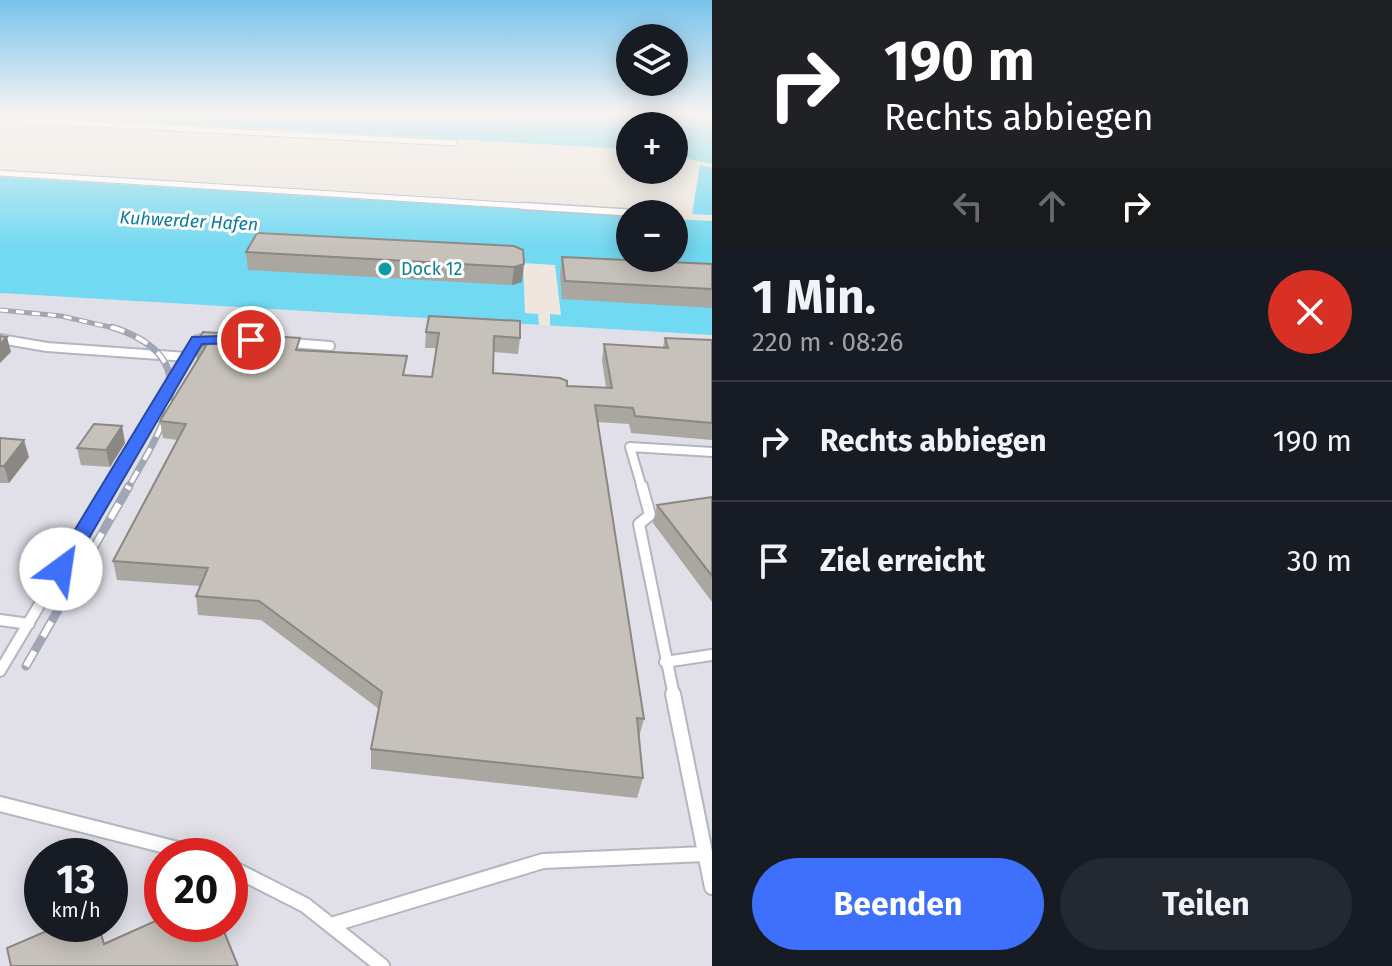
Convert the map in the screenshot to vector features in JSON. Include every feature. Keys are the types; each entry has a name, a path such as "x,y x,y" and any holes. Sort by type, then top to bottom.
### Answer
{"lane":[{"path":"0,173 616,212"},
{"path":"0,671 197,340 216,338"},
{"path":"0,339 47,347 187,357"},
{"path":"285,342 330,346"},
{"path":"712,452 630,447 653,507 650,515 639,524 712,887"},
{"path":"0,620 29,624"},
{"path":"665,662 712,655"},
{"path":"0,804 144,841"},
{"path":"331,925 543,861 705,854"},
{"path":"248,876 305,905 382,966"}],"shaded area":[{"path":"0,293 712,335 712,966 0,966"}],"water":[{"path":"689,159 712,159 712,164"},
{"path":"700,165 712,168 712,215 692,214"},
{"name":"Kuhwerder Hafen","path":"0,177 616,215 616,272 688,272 688,220 712,221 712,335 0,293"}],"pier":[{"path":"523,263 555,265 561,315 550,314 550,326 539,325 538,314 525,313"}],"building":[{"path":"257,233 514,246 523,250 524,264 514,267 246,252"},
{"path":"562,257 616,260 616,272 688,272 688,263 712,264 712,289 565,281"},
{"path":"429,316 520,321 520,338 494,336 493,373 560,378 567,381 567,386 612,388 604,344 668,348 665,338 712,340 712,423 635,416 633,408 595,405 644,719 637,718 643,778 371,749 382,692 259,601 196,596 208,568 113,561 186,424 160,421 206,346 195,345 203,332 300,338 296,350 407,356 403,375 432,377 439,333 426,332"},
{"path":"94,424 122,426 106,450 77,448"},
{"path":"0,438 24,440 4,466 0,466"},
{"path":"712,497 712,576 657,505"},
{"path":"144,926 144,942 228,942 238,966 11,966 7,948 24,941 128,942 128,933"}],"railway":[{"path":"0,310 61,316 115,328"},
{"path":"115,328 143,341 161,357 170,376 170,396 164,418 128,488"},
{"path":"26,666 129,486"}],"place":[{"name":"Dock 12","path":"385,269"}],"route":[{"path":"61,569 197,340 251,340"}]}
